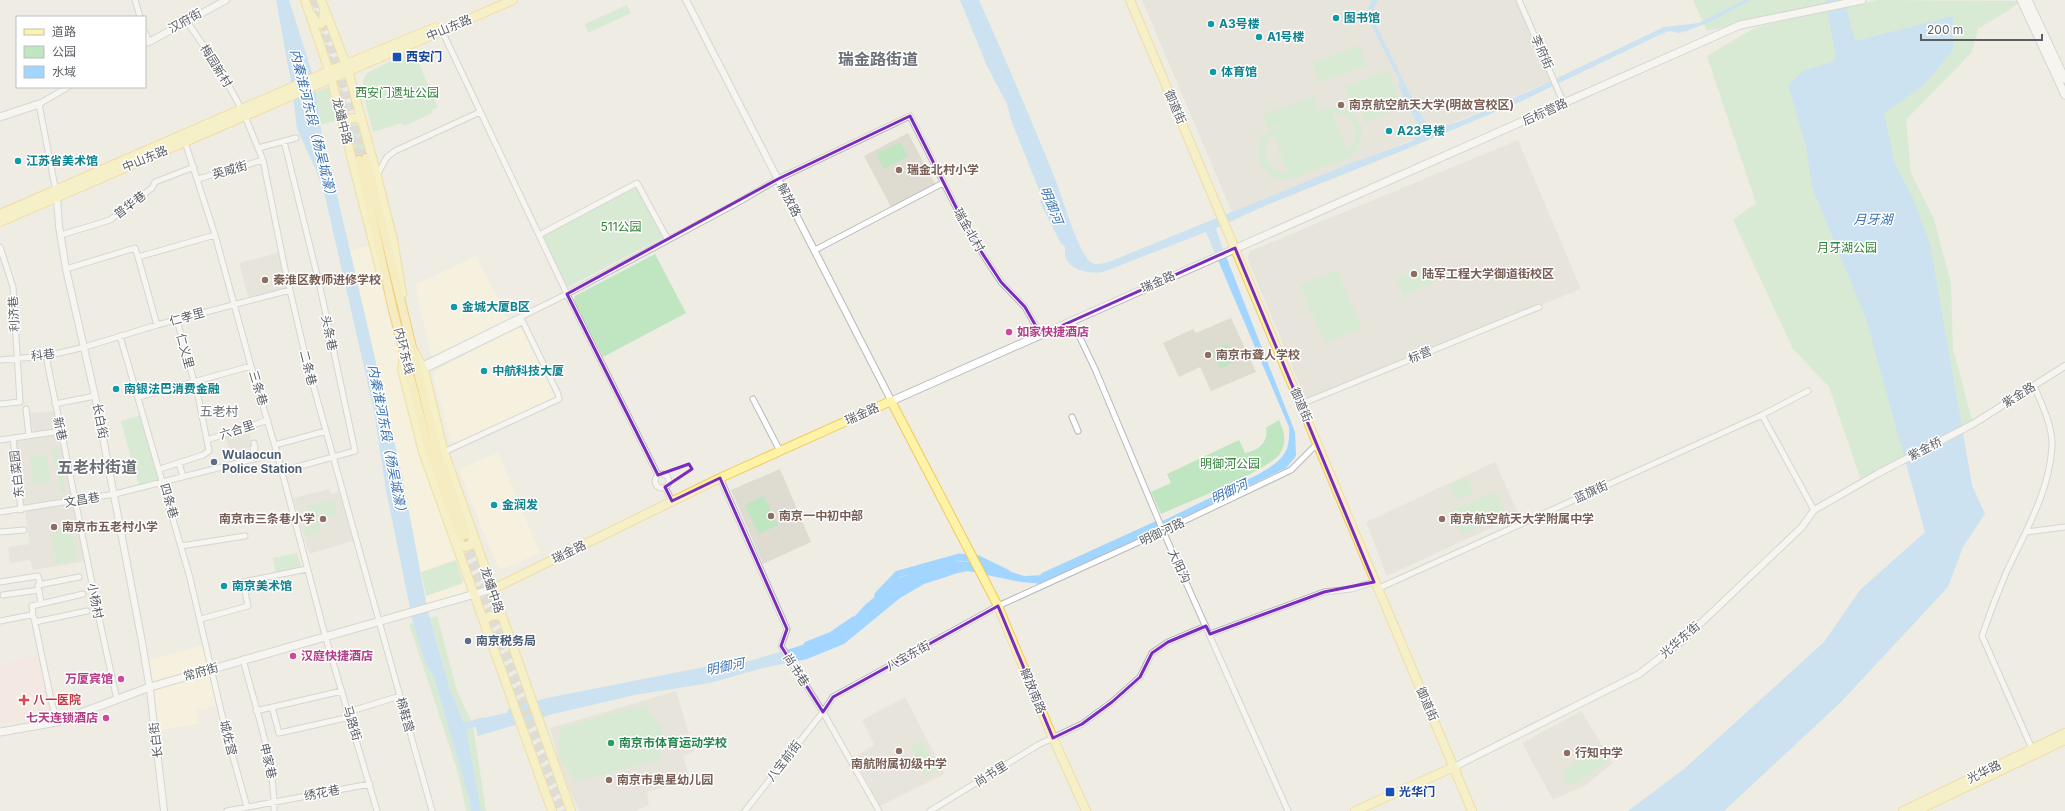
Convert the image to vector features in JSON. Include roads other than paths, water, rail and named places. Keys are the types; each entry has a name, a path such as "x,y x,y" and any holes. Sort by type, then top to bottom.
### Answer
{"highway":[{"name":"内环东线","path":"408,348 394,310 363,159 404,315 408,348 429,451 464,537"}],"main road":[{"name":"龙蟠中路","path":"305,0 330,75 373,244 394,310"},
{"name":"中山东路","path":"347,68 499,0"},
{"name":"中山东路","path":"0,222 56,193 318,80 513,0"},
{"name":"御道街","path":"1130,0 1301,404 1375,585 1472,811"},
{"name":"后标营路","path":"1235,248 1740,25 1862,0"},
{"path":"2021,0 2065,96"},
{"path":"2028,0 2065,80"},
{"name":"龙蟠中路","path":"323,4 347,68 377,175 393,240 404,315"},
{"path":"310,14 314,21 321,24 325,16 323,4"},
{"path":"0,117 39,104"},
{"name":"中山东路","path":"0,214 185,142 243,113"},
{"path":"343,127 344,122 349,119 356,117 362,120"},
{"name":"瑞金路","path":"432,605 475,595 492,589 720,478 1235,248"},
{"name":"龙蟠中路","path":"408,348 423,368 464,537 475,595 552,811"},
{"name":"龙蟠中路","path":"408,348 402,369 423,452 464,537 492,589 571,811"},
{"path":"940,494 998,606"},
{"name":"常府街","path":"0,732 57,722 150,687 432,605"},
{"path":"484,621 490,616 501,615"},
{"name":"光华路","path":"1916,811 2033,752 2065,733"},
{"name":"光华路","path":"1903,811 2033,752 2065,740"},
{"path":"1388,798 1454,767"}],"street":[{"path":"135,0 140,16"},
{"name":"汉府街","path":"147,43 186,20 226,0"},
{"name":"解放路","path":"686,0 891,401"},
{"name":"李府街","path":"1519,0 1564,104"},
{"name":"梅园新村","path":"186,20 222,73 243,113"},
{"path":"442,30 567,294 658,475"},
{"path":"39,104 66,88"},
{"name":"长白街","path":"39,104 56,193 66,269 85,347 115,494 150,687 164,811"},
{"path":"377,175 387,157 395,151 480,112"},
{"name":"二条巷","path":"243,113 262,160 307,363 378,620"},
{"name":"瑞金北村","path":"778,179 910,116 969,233 1001,282 1025,307 1041,335"},
{"path":"258,148 296,138"},
{"name":"头条巷","path":"282,471 355,451 320,287 284,141"},
{"name":"三条巷","path":"185,142 215,235 233,304 278,453 325,635"},
{"name":"英威街","path":"198,179 262,160"},
{"name":"普华巷","path":"61,235 112,219 152,188 155,182 194,168"},
{"path":"423,368 522,320 567,294 737,203 778,179"},
{"path":"539,235 637,183 668,240"},
{"path":"815,250 943,183"},
{"path":"138,257 215,235"},
{"name":"利济巷","path":"0,247 13,287 16,358 20,402 0,404"},
{"path":"66,269 135,248 157,325"},
{"name":"仁孝里","path":"85,347 157,325 290,290"},
{"name":"标营","path":"1301,404 1539,306"},
{"name":"仁义里","path":"177,320 207,440"},
{"path":"444,452 559,399 558,394 522,320"},
{"name":"大阳沟","path":"1072,321 1095,369 1156,515 1288,811"},
{"name":"四条巷","path":"120,336 164,482 201,619 212,668"},
{"name":"科巷","path":"0,360 46,356 85,347"},
{"name":"新巷","path":"46,356 75,502"},
{"path":"139,398 251,366"},
{"name":"紫金路","path":"1973,424 2065,366"},
{"path":"2033,752 1982,636 1994,601 2039,504 2046,482 2052,446 2049,420 2034,386"},
{"name":"蓝旗街","path":"1210,634 1231,628 1268,612 1324,592 1375,585 1762,415 1808,391"},
{"path":"55,404 95,396"},
{"path":"753,398 780,451"},
{"path":"891,401 940,494"},
{"path":"26,409 29,436"},
{"path":"1762,415 1814,510"},
{"path":"1072,416 1078,431"},
{"name":"六合里","path":"207,440 268,420"},
{"name":"紫金桥","path":"1877,474 1973,424"},
{"name":"东白菜园","path":"0,440 61,431"},
{"path":"275,445 326,431"},
{"name":"东白菜园","path":"13,438 21,510"},
{"path":"160,469 210,451 207,440"},
{"path":"254,443 255,448 253,448 256,458"},
{"name":"明御河路","path":"998,606 1163,531 1291,470 1317,444"},
{"name":"文昌巷","path":"0,512 75,502 115,494 278,453"},
{"path":"179,463 183,477"},
{"name":"光华东街","path":"1454,767 1639,674 1682,641 1802,527 1814,510 1877,474"},
{"path":"658,475 665,475 668,478 668,484 665,488"},
{"path":"658,475 655,478 655,483 660,488 665,488"},
{"name":"尚书巷","path":"720,478 787,629 781,646 788,660 824,712 878,811"},
{"path":"665,488 672,501"},
{"name":"小杨村","path":"75,502 117,700"},
{"path":"2026,532 2065,527"},
{"path":"0,532 24,530"},
{"path":"181,546 245,536"},
{"name":"解放南路","path":"967,547 998,606 1053,738 1086,811"},
{"path":"201,619 248,606 243,582 307,569"},
{"path":"0,582 38,576 41,603"},
{"path":"4,595 79,577"},
{"path":"57,722 51,700 32,606 83,594"},
{"name":"八宝东街","path":"824,712 833,697 998,606"},
{"path":"35,622 87,611"},
{"path":"0,621 33,616"},
{"name":"棉鞋营","path":"378,620 432,811"},
{"name":"尚书里","path":"930,811 1053,738 1082,724 1112,702 1140,677 1152,653 1168,642 1206,626"},
{"name":"马路街","path":"325,635 377,811"},
{"name":"申家巷","path":"243,659 273,779 274,811"},
{"name":"城佐营","path":"212,668 226,732 247,807"},
{"path":"256,711 342,690"},
{"path":"272,707 279,733 349,714 400,696"},
{"name":"八宝前街","path":"745,811 824,712"},
{"name":"绣花巷","path":"227,811 370,784"},
{"path":"1355,811 1388,798"}],"water":[{"name":"内秦淮河东段（杨吴城濠）","path":"276,0 289,0 314,79 324,151 338,199 402,475 428,612 450,690 466,728 481,811 471,811 470,802 433,674 426,666 413,623 386,490 374,411 325,196 316,170 297,129 292,88"},
{"path":"960,0 979,0 1054,176 1078,243 1088,260 1096,264 1111,261 1349,164 1412,141 1421,131 1422,125 1367,17 1366,12 1372,0 1378,0 1371,15 1427,125 1434,129 1458,122 1532,90 1664,27 1699,23 1744,0 1751,0 1712,21 1687,31 1679,33 1669,31 1657,36 1524,100 1267,205 1216,228 1295,432 1296,456 1286,468 1110,554 1044,584 1021,582 968,571 958,573 924,584 900,598 844,644 807,659 763,668 710,683 635,695 553,714 478,736 474,720 746,662 826,638 845,627 865,605 891,583 899,578 928,567 957,561 984,563 1024,576 1047,575 1058,572 1259,474 1279,461 1283,456 1288,444 1289,427 1206,232 1103,272 1086,272 1074,268 1067,260 1065,247 1060,242 1040,202 1042,197 1011,120 1007,104 987,66"},
{"name":"月牙湖","path":"1825,0 1844,0 1855,41 1953,16 1953,50 1924,85 1884,113 1895,164 1913,198 1930,244 1972,485 1985,514 1963,547 1948,587 1840,703 1724,811 1628,811 1684,769 1824,642 1860,590 1925,532 1866,319 1812,187 1806,146 1788,85 1803,71 1832,62 1836,57"}],"waterway":[{"path":"1402,86 1426,134"},
{"name":"明御河","path":"1044,576 1158,524"},
{"name":"明御河","path":"878,595 898,574 959,557 970,558"},
{"name":"明御河","path":"978,559 1007,573"},
{"name":"明御河","path":"807,645 832,635 854,620"},
{"name":"明御河","path":"511,712 545,702 738,664"},
{"name":"明御河","path":"456,729 482,721"}],"tunnel":[{"path":"309,0 331,66"},
{"path":"316,0 366,158"},
{"path":"335,79 359,160"},
{"path":"468,538 565,811"},
{"path":"462,541 558,811"}],"place":[{"name":"图书馆","path":"1336,18"},
{"name":"A3号楼","path":"1211,24"},
{"name":"A1号楼","path":"1259,37"},
{"name":"西安门","path":"397,57"},
{"name":"体育馆","path":"1213,72"},
{"name":"南京航空航天大学(明故宫校区)","path":"1341,105"},
{"name":"A23号楼","path":"1389,131"},
{"name":"江苏省美术馆","path":"18,161"},
{"name":"瑞金北村小学","path":"899,170"},
{"name":"陆军工程大学御道街校区","path":"1414,274"},
{"name":"秦淮区教师进修学校","path":"265,280"},
{"name":"金城大厦B区","path":"454,307"},
{"name":"如家快捷酒店","path":"1009,332"},
{"name":"南京市聋人学校","path":"1208,355"},
{"name":"中航科技大厦","path":"484,371"},
{"name":"南银法巴消费金融","path":"116,389"},
{"name":"Wulaocun Police Station","path":"214,462"},
{"name":"金润发","path":"494,505"},
{"name":"南京一中初中部","path":"771,516"},
{"name":"南京市三条巷小学","path":"323,519"},
{"name":"南京航空航天大学附属中学","path":"1442,519"},
{"name":"南京市五老村小学","path":"54,527"},
{"name":"南京美术馆","path":"224,586"},
{"name":"南京税务局","path":"468,641"},
{"name":"汉庭快捷酒店","path":"293,656"},
{"name":"万厦宾馆","path":"121,679"},
{"name":"八一医院","path":"24,700"},
{"name":"七天连锁酒店","path":"106,718"},
{"name":"南京市体育运动学校","path":"611,743"},
{"name":"南航附属初级中学","path":"899,751"},
{"name":"行知中学","path":"1567,753"},
{"name":"南京市奥星幼儿园","path":"609,780"},
{"name":"光华门","path":"1390,792"}],"district":[{"name":"瑞金路街道","path":"878,59"},
{"name":"五老村","path":"219,411"},
{"name":"五老村街道","path":"97,467"}],"park label":[{"name":"西安门遗址公园","path":"397,93"},
{"name":"511公园","path":"621,227"},
{"name":"月牙湖公园","path":"1847,248"},
{"name":"明御河公园","path":"1230,464"}]}
